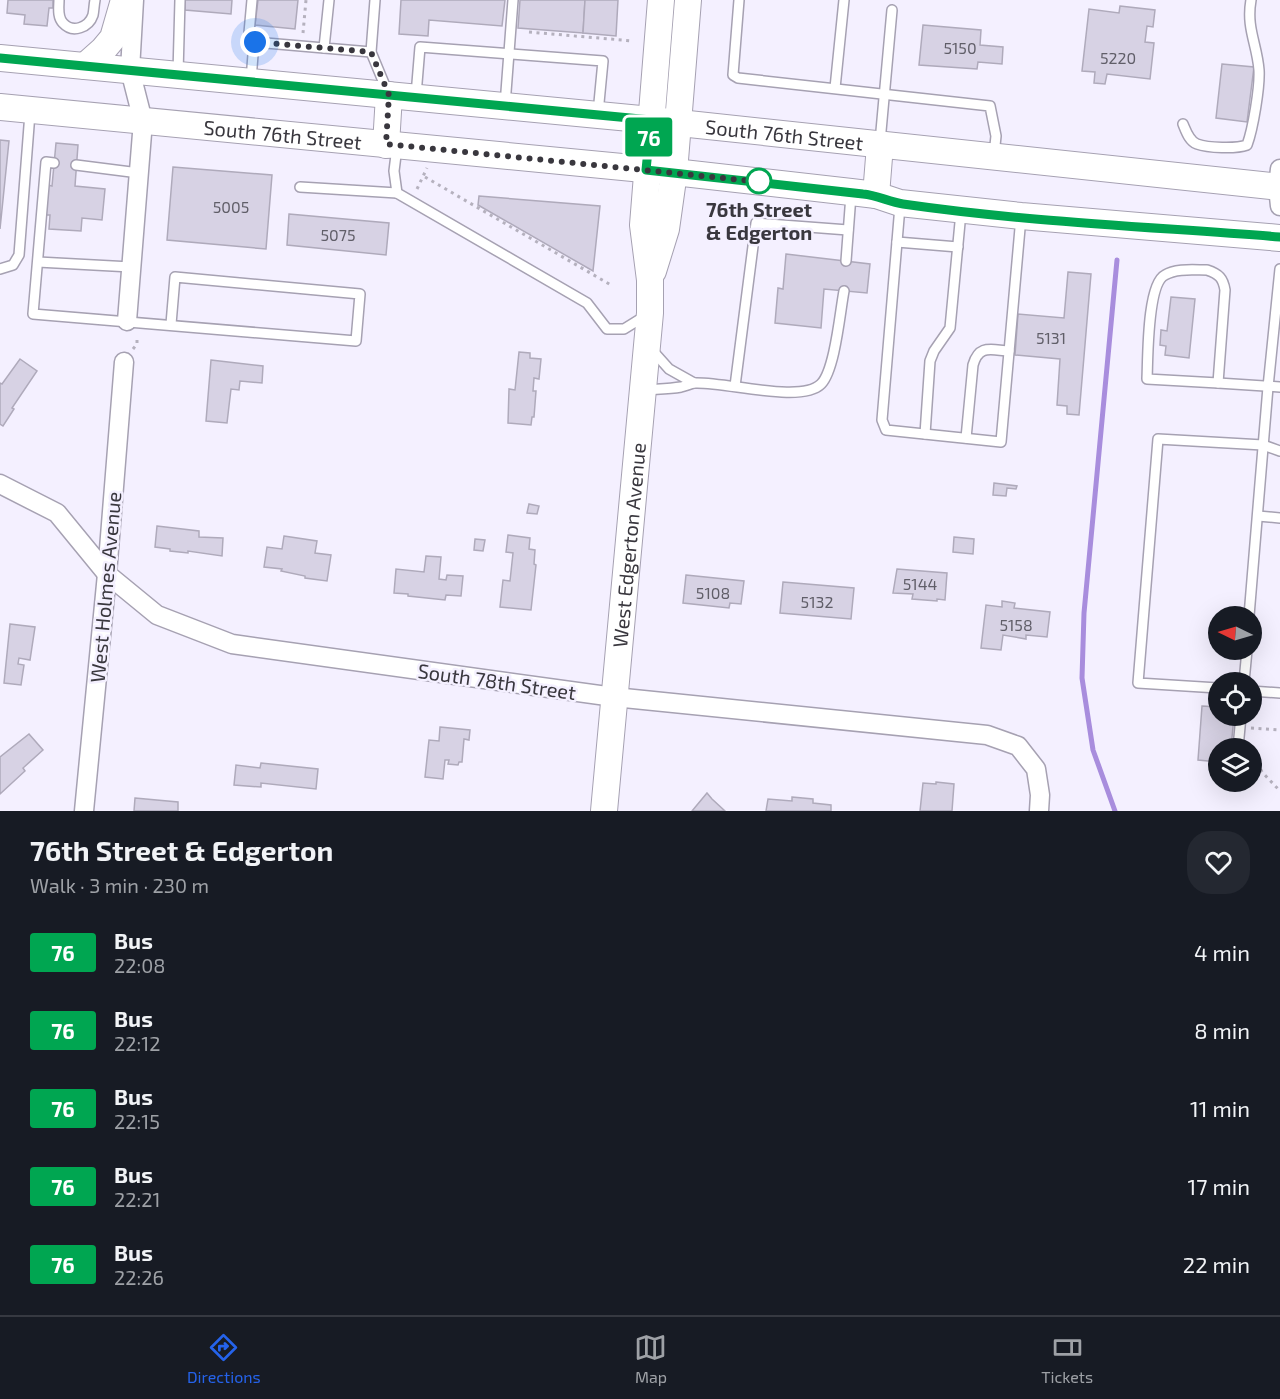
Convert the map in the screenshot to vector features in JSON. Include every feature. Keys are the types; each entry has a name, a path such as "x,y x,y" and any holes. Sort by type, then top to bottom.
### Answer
{"main road":[{"path":"85,66 104,50 113,38 124,0"},
{"name":"West Edgerton Avenue","path":"604,811 650,314 650,280 643,225 661,0"},
{"name":"West Edgerton Avenue","path":"650,280 666,229 674,172 688,0"},
{"name":"South 76th Street","path":"0,58 651,120 1279,187"},
{"path":"389,95 391,145"},
{"name":"South 76th Street","path":"0,107 674,172 863,194 900,203 961,210 1280,238"},
{"path":"863,194 880,145"}],"street":[{"path":"133,321 131,267 143,121 130,70 134,0"},
{"name":"West Holmes Avenue","path":"84,811 107,574 124,362"},
{"name":"South 78th Street","path":"0,483 57,513 107,574 157,615 232,644 614,697 987,735 1018,746 1036,770 1040,795 1039,811"}],"lane":[{"path":"59,0 58,12 61,22 78,29 86,25 93,16 95,0"},
{"path":"177,75 180,0"},
{"path":"251,82 255,42 249,33 252,0"},
{"path":"324,48 329,0"},
{"path":"375,0 371,52 389,95"},
{"path":"505,106 513,0"},
{"path":"739,0 733,75 738,78 990,106 996,136 994,157"},
{"path":"835,88 844,0"},
{"path":"1183,124 1187,134 1195,143 1239,148 1247,145 1252,133 1259,70 1248,17 1251,0"},
{"path":"880,145 892,10"},
{"path":"255,42 371,52"},
{"path":"416,98 420,47 603,61 598,115"},
{"path":"0,269 13,265 19,255 30,110"},
{"path":"391,145 397,193"},
{"path":"54,163 46,162 33,314 357,341 360,294 175,277 171,324"},
{"path":"76,165 139,173"},
{"path":"300,187 397,193 587,303 607,329 624,329 650,314"},
{"path":"846,261 848,230 863,194"},
{"path":"900,203 882,420 886,430 1001,442 1021,216"},
{"path":"925,434 930,361 950,328 961,210"},
{"path":"735,386 756,223 848,230"},
{"path":"897,242 958,247"},
{"path":"38,262 131,267"},
{"path":"1251,606 1280,269"},
{"path":"1218,383 1224,280 1217,273 1207,270 1170,273 1158,280 1153,296 1147,379 1280,387"},
{"path":"644,390 680,387 694,383 784,393 808,392 821,384 830,368 844,291"},
{"path":"647,344 669,369 694,383"},
{"path":"966,438 976,354 986,350 1009,351"},
{"path":"1208,687 1138,683 1158,439 1263,445 1280,451"},
{"path":"1258,516 1280,518"},
{"path":"1262,692 1280,693"},
{"path":"1239,738 1240,726"}],"path":[{"path":"303,37 306,0"},
{"path":"529,32 633,40"},
{"path":"410,201 425,177 428,167"},
{"path":"425,177 611,285"},
{"path":"124,362 137,344 133,321"},
{"path":"1280,730 1253,727 1240,729 1262,772 1280,791"}],"building":[{"path":"8,0 53,0 53,8 49,8 47,26 24,24 25,15 7,13"},
{"path":"185,0 232,0 231,14 185,10"},
{"path":"258,0 298,0 295,29 255,25"},
{"path":"401,0 505,0 502,26 429,20 428,36 399,34"},
{"path":"520,0 585,0 583,33 518,28"},
{"path":"585,0 618,0 616,36 583,33"},
{"path":"1120,6 1155,10 1153,27 1147,26 1145,42 1154,43 1150,79 1107,74 1105,84 1094,83 1095,72 1082,71 1089,9 1119,13"},
{"path":"923,25 981,30 980,45 1003,47 1002,64 978,62 977,69 919,65"},
{"path":"1222,64 1254,67 1247,122 1216,118"},
{"path":"0,140 9,141 0,229"},
{"path":"56,143 78,145 75,186 105,189 102,220 82,218 81,231 49,229 50,215 46,215 48,185 52,186"},
{"path":"173,167 272,175 266,249 167,240"},
{"path":"479,196 600,206 593,271 478,205"},
{"path":"289,214 389,223 386,255 287,245"},
{"path":"786,254 870,264 867,293 824,289 821,328 775,323 778,288 783,289"},
{"path":"1068,272 1091,274 1079,415 1067,414 1067,406 1057,405 1060,359 1015,355 1018,314 1064,318"},
{"path":"1171,297 1195,299 1189,358 1165,355 1166,346 1160,345 1161,330 1167,331"},
{"path":"519,352 530,353 530,358 541,359 539,379 534,378 533,391 536,391 534,417 532,417 531,425 508,423 509,389 515,390"},
{"path":"20,359 37,371 12,408 14,409 3,426 0,424 0,383 2,384"},
{"path":"211,360 263,366 262,383 240,381 239,390 231,389 227,423 206,421"},
{"path":"994,483 1017,486 1016,489 1007,488 1006,496 993,495"},
{"path":"529,504 539,506 537,514 527,513"},
{"path":"157,526 199,531 199,537 223,538 222,556 170,551 170,549 155,547"},
{"path":"508,535 530,538 529,549 535,550 534,564 536,565 531,610 500,607 503,580 510,581 513,553 506,552"},
{"path":"284,536 317,541 315,553 331,555 327,581 305,578 305,576 281,571 282,569 264,567 267,547 282,549"},
{"path":"954,537 974,539 973,554 953,552"},
{"path":"475,539 485,540 483,551 474,550"},
{"path":"426,556 441,557 439,579 446,580 447,575 463,576 461,596 446,595 445,600 394,593 396,569 424,572"},
{"path":"897,569 947,573 945,600 912,599 913,594 893,593"},
{"path":"686,575 744,581 741,604 730,603 729,608 683,603"},
{"path":"783,582 854,588 851,619 780,613"},
{"path":"1002,601 1015,603 1014,608 1050,612 1047,637 1026,635 1026,639 1003,635 1001,650 981,648 986,605 1002,607"},
{"path":"10,624 35,627 30,660 19,658 18,664 24,665 21,685 4,683"},
{"path":"1202,706 1208,706 1208,726 1233,726 1232,738 1208,738 1208,761 1198,760"},
{"path":"440,727 470,730 469,740 464,739 462,762 458,765 448,764 449,760 445,760 443,779 425,777 429,740 439,741"},
{"path":"29,734 43,750 23,768 25,771 0,794 0,757"},
{"path":"261,763 318,769 316,789 261,783 261,787 234,785 236,765 260,768"},
{"path":"936,782 954,784 952,811 920,811 923,783 936,784"},
{"path":"707,793 712,799 725,811 692,811"},
{"path":"792,797 813,799 813,803 831,805 831,811 766,811 768,799 792,801"},
{"path":"135,798 178,802 178,811 134,811"}],"waterway":[{"path":"1115,811 1093,750 1082,678 1084,613 1117,260"}],"bus line":[{"name":"76","path":"0,58 651,120 646,170 876,195 900,203 1001,214 1280,237"}],"place":[{"name":"76th Street & Edgerton","path":"759,181"}],"route":[{"path":"255,42 371,52 389,95 386,144 762,182 759,181"}]}
